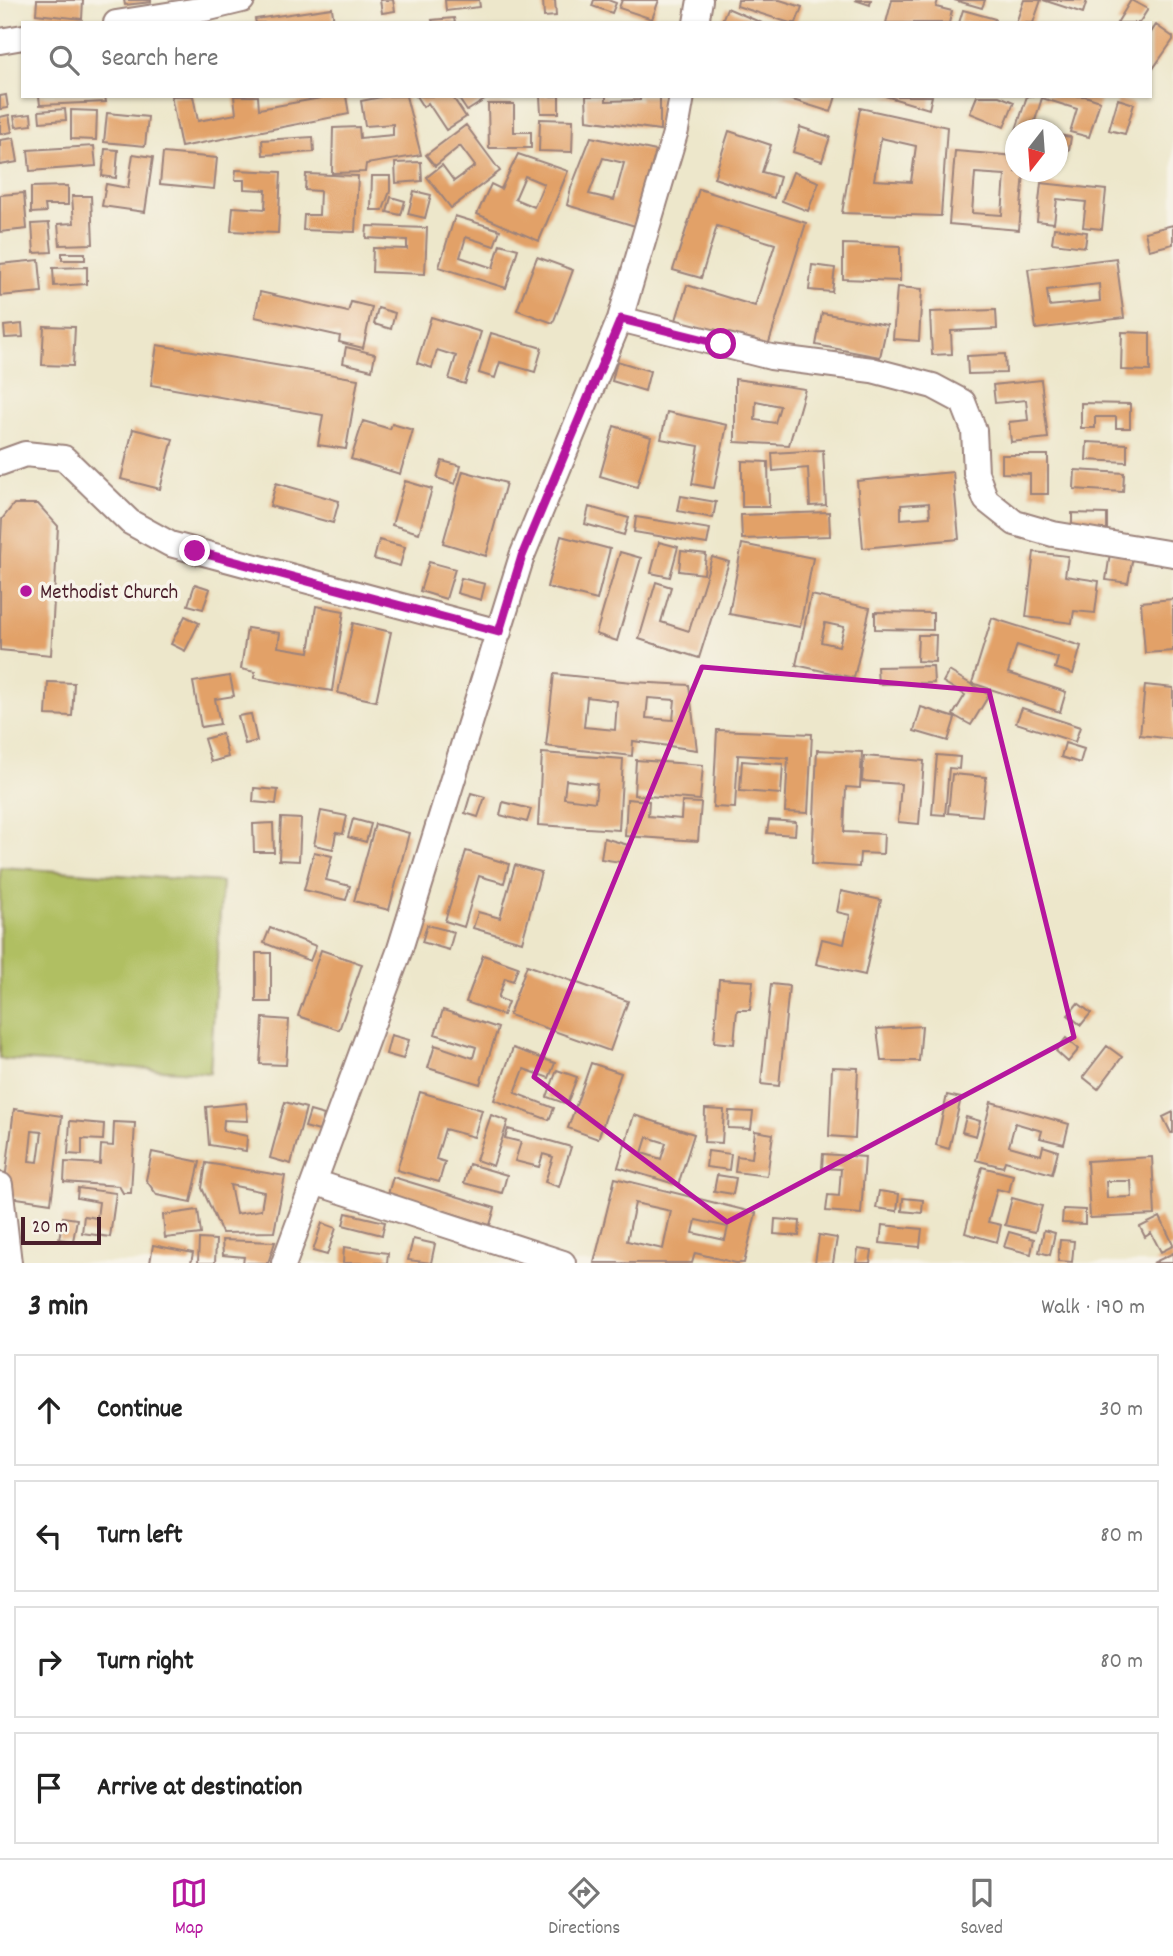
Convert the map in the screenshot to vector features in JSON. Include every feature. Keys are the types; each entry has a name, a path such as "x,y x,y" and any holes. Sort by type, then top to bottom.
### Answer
{"street":[{"path":"129,21 205,9 242,0"},
{"path":"696,21 700,0"},
{"path":"0,41 21,37"},
{"path":"284,1263 399,952 522,556 621,319 676,130 682,98"},
{"path":"621,319 771,357 872,370 933,386 963,402 974,430 975,473 986,500 1015,523 1053,534 1173,554"},
{"path":"0,463 24,454 64,458 130,522 170,544 499,632"},
{"path":"314,1182 564,1263"},
{"path":"0,1185 9,1263"}],"highlighted area":[{"path":"702,667 989,691 1074,1037 727,1222 534,1077"}],"green space":[{"path":"0,867 222,882 210,1073 0,1059"}],"building":[{"path":"37,0 83,0 82,19 36,14"},
{"path":"124,0 151,0 151,2 125,5"},
{"path":"380,0 393,0 395,11 382,13"},
{"path":"445,0 479,0 480,7 446,11"},
{"path":"543,0 555,0 556,16 544,17"},
{"path":"594,0 616,3 612,13 592,6"},
{"path":"622,0 659,0 652,19 619,8"},
{"path":"738,0 780,0 802,7 797,21 784,21 737,6"},
{"path":"855,0 871,0 870,5"},
{"path":"892,0 938,0 936,7 952,11 950,21 887,21"},
{"path":"954,0 985,0 982,8"},
{"path":"1024,0 1041,0 1034,21 1017,21"},
{"path":"1043,0 1087,0 1083,13"},
{"path":"1131,0 1148,9 1140,21 1118,21"},
{"path":"332,8 334,21 256,21"},
{"path":"727,8 757,21 722,21"},
{"path":"963,10 995,19 994,21 960,21"},
{"path":"454,18 455,21 432,21"},
{"path":"1156,25 1173,37 1173,40 1152,70 1152,31"},
{"path":"6,95 8,108 0,109 0,96"},
{"path":"39,98 105,98 106,102 40,105"},
{"path":"171,98 193,98 198,121 236,114 234,98 258,98 259,109 321,98 346,98 349,114 181,147"},
{"path":"407,98 421,155 366,164 365,172 332,173 333,128 359,127 360,138 393,135 393,124 365,126 361,101"},
{"path":"417,98 453,98 466,117 446,130 428,103 423,107"},
{"path":"458,98 486,99 467,111"},
{"path":"540,98 559,98 559,113 541,113"},
{"path":"586,98 606,98 606,101 660,98 660,130 587,120"},
{"path":"786,98 835,98 831,112"},
{"path":"892,98 932,98 929,109"},
{"path":"976,98 1004,98 1014,102 1004,127 970,113"},
{"path":"1026,98 1042,98 1035,119 1020,119"},
{"path":"1042,98 1091,98 1100,101 1089,137 1070,132 1077,109"},
{"path":"1118,99 1134,104 1125,134 1109,130"},
{"path":"488,104 514,104 514,132 531,132 531,148 489,148"},
{"path":"860,108 947,127 941,216 842,213","holes":["881,138 916,146 911,182 874,180"]},
{"path":"65,109 66,120 40,122 39,111"},
{"path":"71,110 97,111 96,140 71,139"},
{"path":"107,113 148,117 145,146 104,142"},
{"path":"31,114 32,125 16,127 14,116"},
{"path":"9,115 12,132 0,134 0,117"},
{"path":"540,119 573,120 572,152 539,151"},
{"path":"466,125 500,171 451,208 427,177 442,165 454,181 475,166 460,146 435,166 426,155"},
{"path":"800,127 830,137 822,161 793,152"},
{"path":"729,131 771,145 762,172 780,177 774,198 714,178"},
{"path":"313,137 314,152 263,155 262,140"},
{"path":"591,137 656,151 635,226 567,205","holes":["603,158 624,163 614,200 589,194"]},
{"path":"14,138 18,162 0,165 0,140"},
{"path":"94,146 96,166 30,171 28,150"},
{"path":"105,149 118,150 116,178 102,176"},
{"path":"955,151 1005,155 1005,175 1005,182 1023,182 1019,230 949,224","holes":["975,173 1005,175 1002,215 972,213"]},
{"path":"163,153 217,158 214,189 160,184"},
{"path":"133,154 153,157 145,212 102,206 106,184 128,188"},
{"path":"518,154 568,171 539,241 477,214 491,184 501,189","holes":["525,176 544,184 534,207 515,199"]},
{"path":"421,162 422,181 396,183 395,163"},
{"path":"236,170 281,172 278,233 231,231 233,207 265,209 266,190 244,189 244,180 235,180"},
{"path":"793,172 819,182 808,211 782,201"},
{"path":"306,174 358,176 355,232 303,230 304,215 319,215 320,191 305,190"},
{"path":"372,176 390,176 390,191 383,210 371,210"},
{"path":"1041,183 1106,190 1102,229 1083,227 1086,202 1057,199 1054,223 1037,221"},
{"path":"68,186 68,205 45,205 46,212 31,213 31,187"},
{"path":"699,189 806,223 767,349 676,320 687,285 755,306 775,244 717,226 701,278 673,270"},
{"path":"414,191 431,195 425,218 408,214"},
{"path":"24,193 27,229 0,232 0,195"},
{"path":"72,196 91,196 93,244 60,245 58,224 74,223"},
{"path":"391,197 405,201 401,215 387,212"},
{"path":"455,216 500,230 494,246 466,237 460,257 493,268 500,244 518,249 506,288 439,267"},
{"path":"49,223 52,252 34,253 32,224"},
{"path":"1173,225 1173,244 1149,250 1145,232"},
{"path":"367,226 427,228 425,274 372,272 373,248 407,249 407,240 366,238"},
{"path":"1054,228 1087,232 1085,247 1052,243"},
{"path":"843,244 900,246 900,281 843,279"},
{"path":"62,253 85,253 85,260 62,260"},
{"path":"537,257 573,270 553,323 517,310"},
{"path":"1116,258 1124,318 1036,329 1028,269","holes":["1099,284 1100,301 1049,306 1047,290"]},
{"path":"39,260 42,292 0,296 0,264"},
{"path":"812,265 835,268 832,292 809,290"},
{"path":"87,267 87,284 54,286 53,268"},
{"path":"897,287 922,289 919,341 893,339"},
{"path":"260,292 348,312 351,302 372,307 363,348 339,342 340,336 255,317"},
{"path":"378,308 395,313 391,329 374,324"},
{"path":"996,310 997,329 951,331 952,354 932,355 930,312"},
{"path":"822,313 887,325 880,357 816,345"},
{"path":"431,317 481,332 465,384 449,379 456,356 437,350 432,368 417,363"},
{"path":"22,324 23,337 5,338 4,326"},
{"path":"44,326 75,327 73,366 42,365"},
{"path":"1122,332 1150,333 1150,371 1121,370"},
{"path":"491,333 542,348 535,372 500,362 495,378 479,373"},
{"path":"157,345 358,379 346,449 318,445 323,415 151,385"},
{"path":"346,347 375,354 372,370 343,363"},
{"path":"1005,354 1006,373 968,374 967,356"},
{"path":"617,361 650,371 645,391 612,381"},
{"path":"735,379 805,389 789,445 735,442","holes":["756,401 780,406 775,423 755,420"]},
{"path":"1041,380 1048,438 1011,442 1009,422 1028,420 1026,400 995,403 993,385"},
{"path":"1081,403 1130,404 1130,428 1116,428 1116,417 1095,417 1095,428 1081,428"},
{"path":"667,412 727,425 714,488 692,484 699,446 661,439"},
{"path":"363,421 390,429 392,424 413,430 400,474 351,459"},
{"path":"614,426 651,437 637,487 600,476"},
{"path":"133,429 173,439 160,489 121,479"},
{"path":"1087,442 1127,444 1127,462 1086,460"},
{"path":"823,450 826,505 810,506 808,468 773,471 772,453"},
{"path":"1002,455 1048,455 1048,494 1030,494 1030,474 1002,473"},
{"path":"442,461 461,466 455,484 437,478"},
{"path":"742,461 768,462 769,507 742,507"},
{"path":"1075,470 1124,473 1123,492 1074,489"},
{"path":"463,471 506,483 486,556 443,543"},
{"path":"953,472 959,539 863,548 857,481","holes":["929,503 930,517 901,519 901,505"]},
{"path":"405,481 432,489 419,533 392,525"},
{"path":"276,483 339,501 333,523 270,506"},
{"path":"681,496 716,502 713,518 678,511"},
{"path":"14,504 38,504 58,526 51,655 0,650 2,519"},
{"path":"589,507 629,518 624,535 585,524"},
{"path":"829,512 830,536 742,539 741,515"},
{"path":"1072,513 1107,514 1107,529 1072,529"},
{"path":"636,517 710,529 707,544 634,532"},
{"path":"561,536 610,549 597,600 547,587"},
{"path":"379,540 405,547 400,566 374,559"},
{"path":"659,542 678,547 670,577 651,573"},
{"path":"742,544 813,558 800,627 729,614"},
{"path":"681,551 706,554 704,574 679,571"},
{"path":"620,552 641,558 617,641 596,634"},
{"path":"1034,552 1068,556 1065,576 1099,581 1095,613 1074,611 1072,623 1026,617"},
{"path":"1110,553 1133,556 1128,583 1106,580"},
{"path":"712,557 729,562 699,658 639,639 656,582 671,587 661,622 689,631"},
{"path":"429,562 455,569 446,599 420,591"},
{"path":"461,578 485,584 481,600 457,593"},
{"path":"195,584 210,589 203,609 188,605"},
{"path":"811,595 870,608 854,678 796,665","holes":["825,623 844,627 839,646 821,642"]},
{"path":"1173,599 1173,651 1145,653 1141,602"},
{"path":"316,606 344,611 332,691 254,678 255,672 241,669 247,628 280,633 278,647 309,652"},
{"path":"875,612 933,613 933,630 875,629"},
{"path":"185,616 199,623 185,651 171,644"},
{"path":"992,618 1081,646 1073,674 1055,668 1058,658 1017,645 1008,673 1066,692 1060,712 972,683"},
{"path":"353,623 391,632 376,701 338,693"},
{"path":"918,635 936,635 935,662 917,661"},
{"path":"933,666 934,683 878,684 877,667"},
{"path":"949,671 989,695 971,725 953,715 965,695 943,682"},
{"path":"554,674 689,685 697,750 633,741 632,756 546,746","holes":["587,697 617,701 615,730 584,727","648,698 675,700 673,720 646,718"]},
{"path":"230,676 234,696 215,699 220,724 201,727 193,682"},
{"path":"48,682 74,683 72,716 46,715"},
{"path":"1145,685 1173,688 1173,739 1140,735"},
{"path":"921,707 955,718 948,741 914,731"},
{"path":"1022,708 1080,727 1075,742 1016,723"},
{"path":"251,714 257,741 245,744 238,716"},
{"path":"717,730 812,734 808,813 785,812 788,758 738,755 735,808 713,807"},
{"path":"222,734 228,757 211,762 204,739"},
{"path":"1065,743 1084,749 1080,763 1061,757"},
{"path":"817,750 862,752 860,788 846,787 844,832 884,834 883,854 860,853 859,867 812,864"},
{"path":"542,753 623,759 619,830 538,825","holes":["566,780 597,784 595,802 564,798"]},
{"path":"937,755 960,757 959,769 949,768 945,815 932,814"},
{"path":"864,756 924,761 919,824 898,822 901,784 862,781"},
{"path":"636,760 703,765 700,800 634,795"},
{"path":"742,761 783,764 781,794 740,791"},
{"path":"952,774 986,777 982,816 948,813"},
{"path":"254,788 278,790 276,804 253,802"},
{"path":"471,793 485,797 478,817 465,813"},
{"path":"627,799 649,801 648,816 681,819 682,802 701,803 698,841 625,836"},
{"path":"503,802 531,809 527,822 500,815"},
{"path":"321,811 347,816 343,834 336,833 333,849 314,845"},
{"path":"281,818 301,819 299,861 279,860"},
{"path":"353,819 371,824 366,842 348,837"},
{"path":"769,820 796,822 795,835 767,833"},
{"path":"273,823 274,852 254,852 253,824"},
{"path":"375,824 409,833 389,910 354,901"},
{"path":"604,838 628,845 620,862 601,859"},
{"path":"466,851 509,864 504,883 479,876 464,927 445,921"},
{"path":"314,852 332,856 326,880 350,886 346,900 304,890"},
{"path":"515,865 541,872 522,942 473,928 478,912 500,918"},
{"path":"841,891 881,900 865,975 816,964 822,939 844,944 850,915 837,912"},
{"path":"427,925 454,932 449,950 422,942"},
{"path":"270,928 316,946 310,961 264,943"},
{"path":"321,950 362,964 339,1030 298,1016"},
{"path":"256,953 271,953 271,1002 256,1002"},
{"path":"483,955 518,967 513,981 505,978 498,998 508,1002 503,1015 466,1002"},
{"path":"527,965 628,1001 610,1051 509,1015"},
{"path":"719,979 753,981 750,1010 737,1010 734,1044 714,1042"},
{"path":"771,984 789,986 779,1086 761,1084"},
{"path":"1078,1003 1091,1013 1081,1025 1068,1015"},
{"path":"443,1010 498,1028 480,1084 428,1068 435,1045 473,1058 476,1047 435,1034"},
{"path":"263,1018 289,1020 286,1065 260,1064"},
{"path":"922,1026 919,1061 881,1061 877,1029"},
{"path":"391,1035 409,1040 403,1059 386,1054"},
{"path":"1066,1038 1079,1049 1068,1062 1056,1051"},
{"path":"1107,1046 1122,1057 1098,1089 1083,1077"},
{"path":"513,1048 555,1063 549,1078 524,1069 515,1093 554,1108 549,1120 494,1100"},
{"path":"591,1063 621,1073 598,1139 568,1128"},
{"path":"832,1067 858,1068 855,1138 829,1136"},
{"path":"557,1070 577,1077 567,1104 547,1097"},
{"path":"420,1092 482,1110 474,1137 445,1129 436,1159 445,1162 439,1182 397,1170"},
{"path":"947,1095 961,1098 949,1149 936,1145"},
{"path":"285,1102 306,1108 291,1164 270,1158"},
{"path":"991,1102 1069,1124 1064,1144 1040,1138 1042,1131 1015,1123 1009,1146 1041,1155 1043,1146 1058,1151 1052,1174 1005,1161 1003,1167 976,1160"},
{"path":"246,1103 248,1121 224,1120 223,1131 247,1136 246,1151 209,1145 206,1107"},
{"path":"14,1109 62,1116 51,1203 3,1196","holes":["32,1131 42,1132 38,1162 29,1161"]},
{"path":"705,1109 724,1110 722,1143 704,1142"},
{"path":"310,1111 324,1115 319,1131 305,1127"},
{"path":"729,1111 753,1112 751,1129 728,1128"},
{"path":"1173,1112 1173,1133 1171,1133 1163,1117"},
{"path":"491,1115 508,1121 493,1166 476,1160"},
{"path":"634,1115 694,1134 678,1185 618,1167","holes":["647,1137 666,1143 661,1159 642,1153"]},
{"path":"966,1117 980,1121 976,1136 962,1132"},
{"path":"70,1121 104,1124 103,1140 82,1139 82,1155 68,1154"},
{"path":"114,1122 135,1123 131,1193 123,1193 119,1186 64,1182 65,1162 100,1164 101,1145 113,1146"},
{"path":"508,1129 571,1147 559,1187 545,1182 553,1157 543,1154 539,1167 515,1161 521,1142 505,1138"},
{"path":"755,1131 773,1134 767,1176 735,1172 737,1156 752,1158"},
{"path":"708,1151 731,1154 729,1170 706,1167"},
{"path":"152,1152 200,1162 191,1202 157,1195 146,1180"},
{"path":"823,1154 865,1157 861,1214 826,1211 828,1195 839,1196 841,1169 822,1168"},
{"path":"1152,1157 1155,1215 1090,1218 1087,1161","holes":["1106,1181 1131,1181 1132,1197 1107,1198"]},
{"path":"206,1163 285,1176 274,1232 222,1233 202,1188","holes":["230,1185 264,1192 261,1210 236,1214"]},
{"path":"469,1164 507,1175 502,1193 464,1183"},
{"path":"982,1167 1013,1175 1009,1192 997,1189 988,1222 1001,1225 997,1242 965,1233"},
{"path":"717,1175 736,1178 733,1194 714,1191"},
{"path":"393,1177 495,1208 490,1225 388,1194"},
{"path":"615,1178 756,1213 744,1263 695,1253 692,1263 594,1263","holes":["635,1203 671,1211 663,1249 627,1241","696,1220 728,1227 725,1240 693,1233"]},
{"path":"78,1188 116,1193 110,1237 82,1233 84,1216 97,1218 99,1202 77,1198"},
{"path":"879,1191 899,1194 897,1211 876,1208"},
{"path":"903,1198 923,1200 922,1213 902,1211"},
{"path":"1012,1198 1042,1206 1035,1232 1005,1225"},
{"path":"1063,1209 1085,1210 1085,1224 1062,1223"},
{"path":"198,1210 201,1234 165,1238 163,1215"},
{"path":"346,1213 385,1222 382,1235 343,1225"},
{"path":"63,1217 77,1219 73,1241 59,1239"},
{"path":"1160,1217 1173,1244 1161,1252 1151,1233 1145,1237 1140,1227"},
{"path":"775,1219 800,1221 799,1236 774,1234"},
{"path":"322,1223 336,1228 327,1255 313,1251"},
{"path":"882,1225 922,1229 920,1247 880,1243"},
{"path":"1044,1230 1055,1233 1050,1255 1039,1252"},
{"path":"1009,1232 1034,1239 1031,1254 1004,1247"},
{"path":"819,1235 837,1238 833,1263 815,1263"},
{"path":"199,1239 216,1240 215,1263 198,1263"},
{"path":"413,1239 435,1244 431,1263 408,1260"},
{"path":"222,1240 275,1242 268,1263 243,1263 244,1257 223,1255"},
{"path":"1060,1240 1074,1241 1072,1262 1058,1261"},
{"path":"153,1245 193,1253 191,1263 150,1263"},
{"path":"344,1247 388,1253 387,1263 343,1263"},
{"path":"858,1249 872,1251 870,1263 856,1263"},
{"path":"1173,1253 1173,1263 1153,1263"}],"place":[{"name":"Methodist Church","path":"26,591"}],"route":[{"path":"195,551 499,632 522,556 621,319 721,344"}]}
